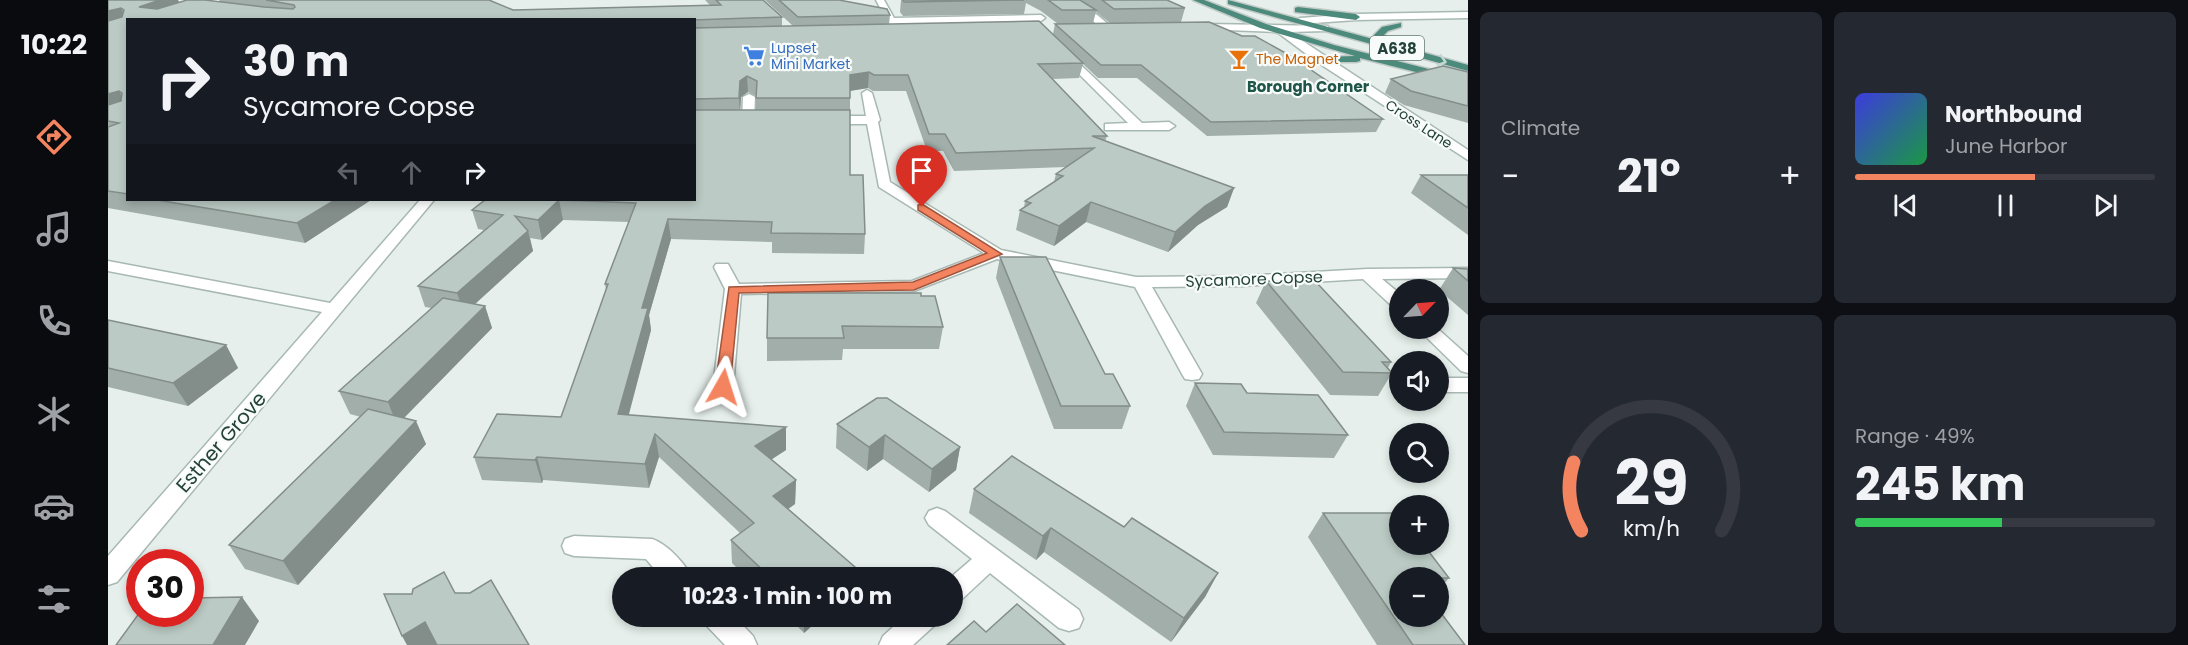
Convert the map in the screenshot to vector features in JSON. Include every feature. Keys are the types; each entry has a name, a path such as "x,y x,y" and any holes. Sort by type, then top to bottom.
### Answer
{"highway":[{"name":"A638","path":"1221,0 1468,68"},
{"path":"1230,0 1356,16"},
{"name":"A638","path":"1205,1 1259,23 1468,82"},
{"path":"1205,1 1278,27"},
{"path":"1191,27 1209,21 1205,1"},
{"path":"1300,21 1311,29 1369,48 1414,68"},
{"path":"1394,47 1379,35 1385,29 1398,24"},
{"path":"1321,60 1352,58 1414,68"}],"street":[{"path":"880,0 892,21 904,33 887,33"},
{"path":"1063,0 1112,28 1087,29"},
{"path":"182,2 199,6"},
{"path":"159,18 199,6 223,5"},
{"path":"892,21 1045,20 1024,7"},
{"path":"1278,27 1300,21 1356,16 1468,14"},
{"path":"1191,27 1259,23"},
{"path":"1206,27 1229,30 1278,27 1311,29 1468,23"},
{"name":"Cross Lane","path":"1278,27 1321,60 1468,156"},
{"path":"1056,46 1139,126"},
{"name":"Sycamore Copse","path":"867,93 874,120 884,184 996,254 1141,282 1243,281 1367,274 1468,273"},
{"path":"748,120 749,97"},
{"path":"817,120 874,120"},
{"path":"1109,127 1169,126"},
{"name":"Esther Grove","path":"108,574 426,201"},
{"path":"733,290 914,286 996,254"},
{"path":"108,266 332,309"},
{"path":"722,267 733,290 723,387"},
{"path":"1367,274 1389,294"},
{"path":"1141,282 1192,374"},
{"path":"1438,339 1468,368"},
{"path":"1449,385 1468,385"},
{"path":"937,518 1069,619"},
{"path":"574,546 652,549 669,567"},
{"path":"963,582 989,559"},
{"path":"726,627 743,645"},
{"path":"893,645 913,627"}],"building":[{"path":"108,0 160,0 139,7 157,9 187,0 205,0 293,9 294,5 266,0 489,0 513,10 721,5 716,0 763,0 782,17 696,20 696,18 126,18 126,194 108,191 108,127 119,123 108,121 108,105 121,101 122,93 119,91 108,94 108,21 122,17 124,10 121,8 108,11"},
{"path":"779,0 839,0 887,9 890,15 798,17"},
{"path":"903,0 1024,0 904,2"},
{"path":"1048,0 1080,0 1096,10 1062,10"},
{"path":"1102,0 1167,0 1185,8 1114,9"},
{"path":"1039,21 1083,63 1038,64 1107,136 1092,136 1234,188 1205,206 1175,232 1091,202 1059,226 1020,210 1031,203 1025,201 1063,176 1056,174 1094,148 956,153 945,134 929,134 908,75 874,75 869,72 850,75 850,98 756,98 757,81 747,76 740,81 739,98 696,99 696,28"},
{"path":"1209,22 1242,36 1255,36 1289,55 1383,119 1211,122 1141,65 1101,65 1055,24"},
{"path":"1443,66 1468,72 1468,106 1411,91 1391,79"},
{"path":"696,110 850,110 850,175 863,175 865,234 771,233 772,222 668,219 642,308 648,308 618,414 786,427 755,446 796,480 773,496 855,567 759,567 731,540 754,523 655,434 645,464 537,457 535,460 474,457 497,414 561,417 608,284 605,284 636,203 585,201 696,201"},
{"path":"1421,175 1468,175 1468,208"},
{"path":"163,201 333,201 297,223"},
{"path":"484,201 558,201 538,220 515,216 528,231 457,293 418,286 503,215 472,210"},
{"path":"1000,257 1046,257 1105,374 1113,374 1130,406 1061,406"},
{"path":"1453,268 1468,269 1468,281"},
{"path":"1266,281 1316,282 1389,360 1389,362 1382,362 1389,373 1343,372"},
{"path":"768,293 921,293 921,296 935,296 943,327 842,326 844,338 767,338"},
{"path":"443,298 485,306 388,402 339,391"},
{"path":"108,320 226,345 173,383 108,368"},
{"path":"1195,383 1241,384 1247,393 1318,395 1348,435 1224,432"},
{"path":"877,398 887,398 960,447 932,469 885,435 869,447 837,424"},
{"path":"368,409 416,421 283,561 229,545"},
{"path":"1012,456 1124,527 1132,518 1218,573 1184,618 1051,528 1043,536 974,489"},
{"path":"1323,513 1389,513 1389,555 1431,555 1441,567 1389,567 1389,610"},
{"path":"444,572 455,593 470,593 491,580 529,645 437,645 425,622 402,636 384,594 412,594 413,589"},
{"path":"242,597 213,645 116,645 129,627 204,627 204,598"},
{"path":"1017,604 1065,645 947,645 974,621 986,632"},
{"path":"1449,624 1465,645 1413,645 1401,627 1449,627"}],"place":[{"name":"Lupset Mini Market","path":"754,56"},
{"name":"The Magnet","path":"1239,59"}],"district":[{"name":"Borough Corner","path":"1308,86"}],"route":[{"path":"723,387 733,290 914,286 996,254 922,207"}]}
